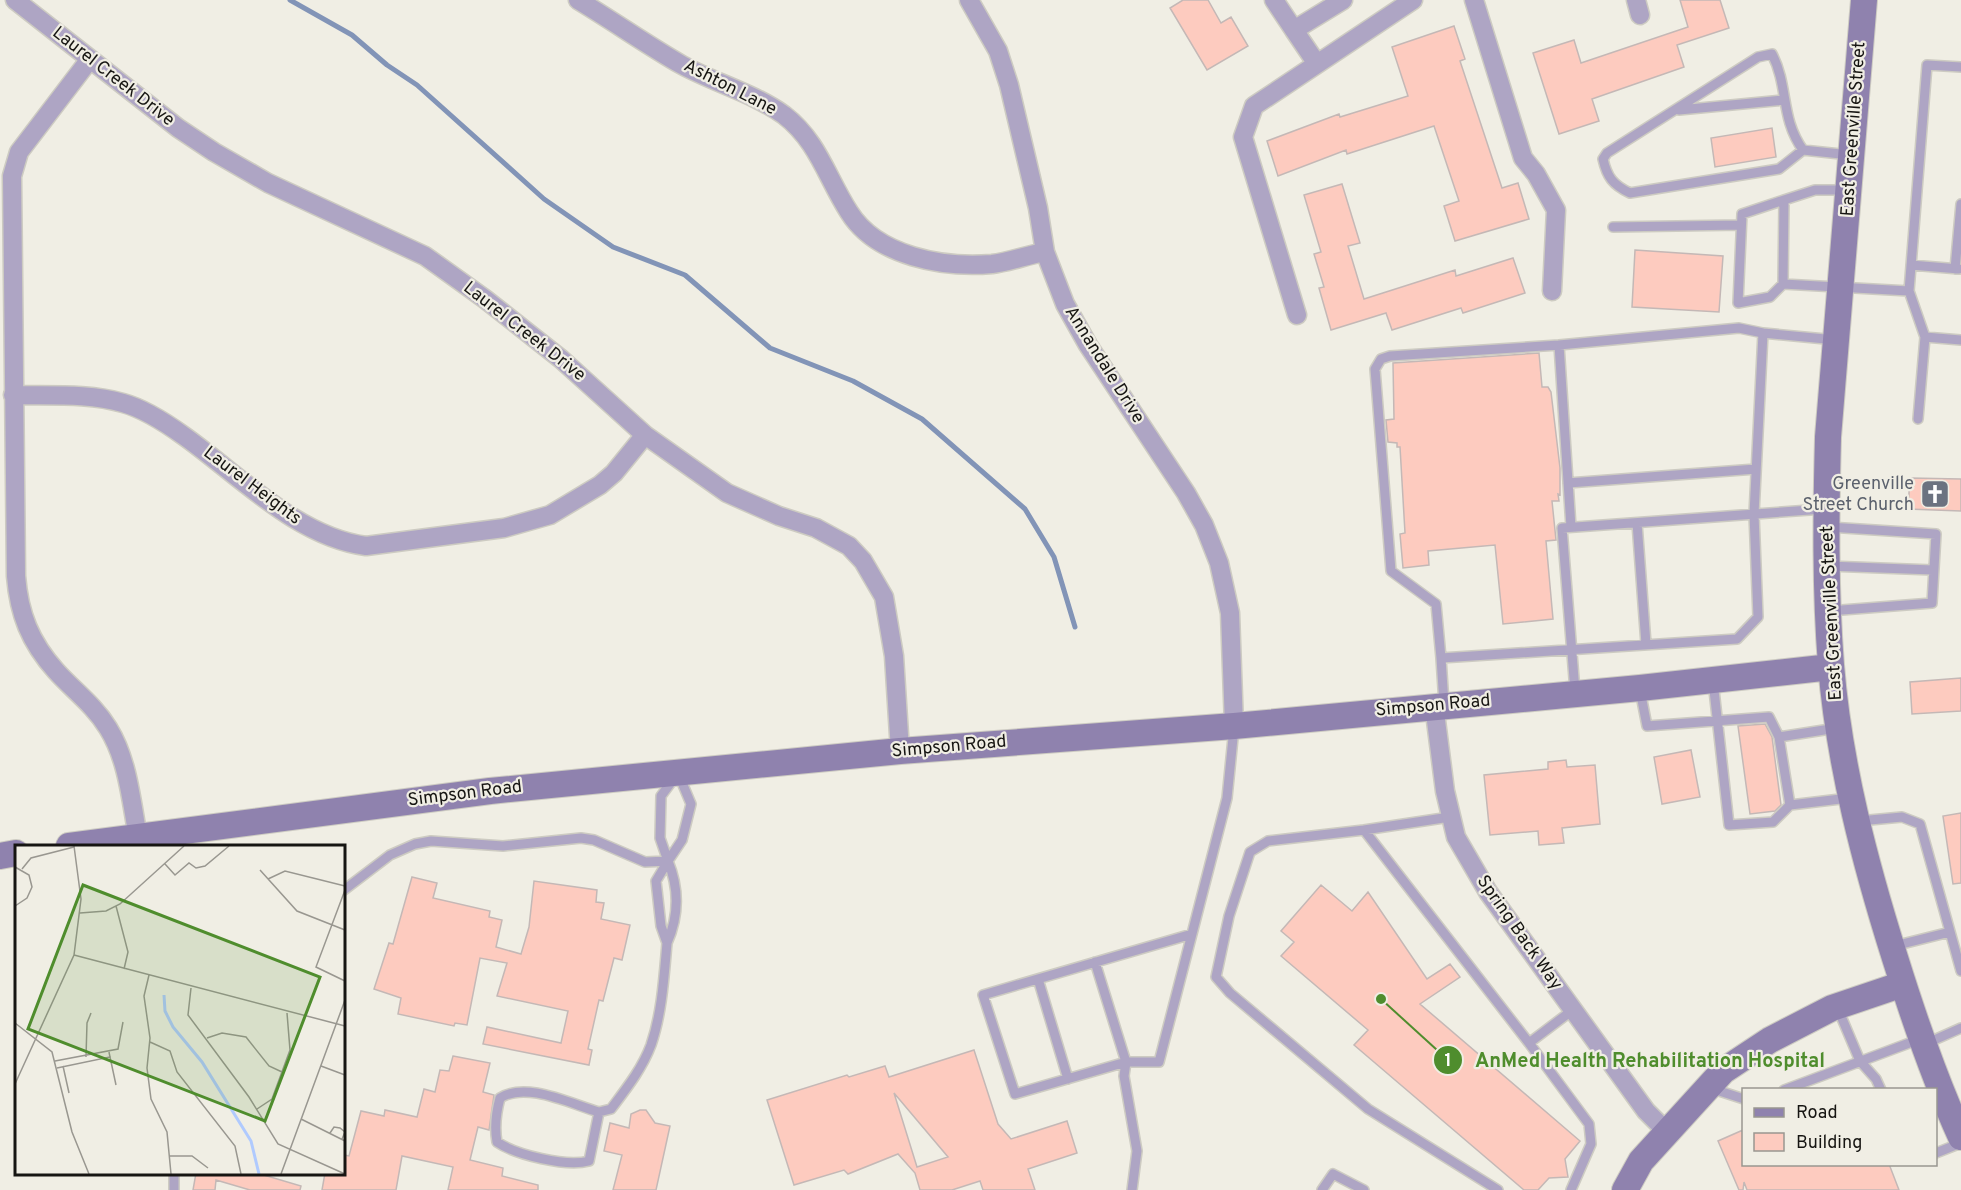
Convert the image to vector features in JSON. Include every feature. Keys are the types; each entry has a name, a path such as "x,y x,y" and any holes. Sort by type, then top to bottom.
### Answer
{"street":[{"name":"Laurel Creek Drive","path":"15,0 178,128 214,152 268,183 425,256 561,358 645,435 727,493 779,516 816,528 849,546 863,561 884,597 894,656 900,751"},
{"name":"Ashton Lane","path":"578,0 683,66 753,97 786,117 813,145 849,213 877,240 917,257 955,264 994,263 1045,252"},
{"name":"Annandale Drive","path":"969,0 998,51 1009,85 1045,252 1054,280 1070,314 1186,493 1212,545 1230,613 1234,726"},
{"path":"1274,0 1317,64"},
{"path":"1294,30 1342,0"},
{"path":"1297,315 1243,137 1254,106 1413,0"},
{"path":"1474,0 1523,158 1536,174 1556,210 1552,291"},
{"name":"East Greenville Street","path":"1864,0 1828,437 1827,518 1831,667 1854,810 1868,874 1922,1042 1957,1120"},
{"path":"90,58 19,152 12,176 13,395 18,606 30,634 56,671 83,695 108,728 124,762 138,837"},
{"name":"Laurel Heights","path":"13,395 81,397 124,403 165,423 220,461 261,497 311,530 347,543 366,546 504,528 550,515 600,485 614,473 645,435"},
{"name":"Simpson Road","path":"77,845 490,791 900,751 1234,726 1439,705 1640,688 1831,667"},
{"name":"Spring Back Way","path":"1439,705 1450,817 1456,837 1488,892 1646,1111 1667,1132"},
{"path":"0,856 15,854"},
{"path":"1625,1190 1641,1161 1723,1071 1770,1040 1837,1007 1903,984"}],"lane":[{"path":"1803,150 1791,133 1779,68 1772,54 1758,57 1607,153 1603,159 1606,174 1616,186 1630,193 1779,169 1803,150 1852,155"},
{"path":"1918,419 1925,337 1909,291 1927,65 1961,67"},
{"path":"1677,110 1784,100"},
{"path":"1784,200 1783,284 1770,297 1738,303 1742,214 1784,200 1815,190 1850,190"},
{"path":"1911,265 1958,269 1961,204"},
{"path":"1613,227 1741,225"},
{"path":"1783,284 1842,285 1909,291"},
{"path":"1439,705 1441,658 1436,604 1391,572 1375,369 1381,360 1390,356 1559,345 1739,328 1763,333 1837,340"},
{"path":"1441,658 1737,639 1758,617 1754,514 1763,333"},
{"path":"1925,337 1961,340"},
{"path":"1559,345 1571,527"},
{"path":"1568,483 1756,469"},
{"path":"1575,694 1562,528 1754,514 1827,518 1936,534 1932,603 1829,610"},
{"path":"1637,523 1646,645"},
{"path":"1828,566 1933,570"},
{"path":"1713,679 1729,825 1773,822 1790,805 1854,810 1902,818 1920,824 1961,971"},
{"path":"1640,688 1647,726 1770,717 1779,737 1790,805"},
{"path":"1192,934 983,995 1015,1094 1126,1062 1159,1062 1192,934 1227,798 1234,726"},
{"path":"1779,737 1840,727"},
{"path":"599,1112 589,1161 577,1164 562,1162 506,1148 497,1142 494,1128 496,1113 500,1098 507,1093 530,1093 599,1112 611,1109 637,1072 651,1045 662,997 667,943 675,924 676,903 676,882 660,838 661,796 678,773"},
{"path":"667,943 661,926 656,881 682,840 691,804 678,773"},
{"path":"1450,817 1268,841 1250,852 1228,916 1216,977 1230,993 1368,1109 1498,1190"},
{"path":"1364,830 1589,1124 1591,1144 1571,1190"},
{"path":"345,889 390,855 415,844 431,841 503,846 581,838 594,840 645,862 668,861"},
{"path":"1891,947 1950,932"},
{"path":"1095,962 1126,1062 1124,1076 1137,1151 1132,1190"},
{"path":"1038,979 1068,1079"},
{"path":"1837,1007 1860,1061 1876,1079 1880,1088"},
{"path":"1529,1043 1574,1009"},
{"path":"1787,1088 1961,1028"},
{"path":"1708,1087 1742,1099"},
{"path":"1937,1153 1961,1143"},
{"path":"1323,1190 1333,1174 1364,1190"}],"building":[{"path":"1183,0 1208,0 1221,23 1231,17 1248,46 1207,70 1170,8"},
{"path":"1680,0 1720,0 1729,28 1677,45 1684,67 1592,99 1599,121 1559,134 1533,53 1574,40 1581,63 1688,27"},
{"path":"1454,26 1465,59 1460,61 1502,188 1518,183 1529,219 1455,241 1444,206 1459,201 1434,126 1347,154 1346,150 1278,176 1267,141 1339,114 1340,117 1408,96 1392,47"},
{"path":"1772,128 1776,157 1715,167 1711,138"},
{"path":"1342,184 1360,243 1348,246 1364,299 1455,270 1456,276 1513,258 1525,293 1463,313 1461,308 1392,330 1386,313 1331,330 1319,288 1324,287 1314,254 1321,252 1304,195"},
{"path":"1635,250 1723,256 1719,312 1632,307"},
{"path":"1539,353 1542,387 1548,387 1551,392 1560,468 1559,501 1552,501 1556,540 1546,541 1553,619 1503,624 1495,545 1428,551 1429,565 1403,568 1400,534 1405,533 1400,447 1397,447 1397,443 1388,442 1386,420 1394,419 1393,363"},
{"name":"Greenville Street Church","path":"1910,478 1961,479 1961,511 1908,509"},
{"path":"1961,678 1961,711 1912,714 1910,682"},
{"path":"1765,724 1772,737 1781,805 1775,811 1750,814 1738,726"},
{"path":"1691,750 1700,797 1662,804 1654,757"},
{"path":"1566,760 1567,767 1595,765 1600,824 1562,828 1564,843 1539,845 1538,831 1490,835 1484,775 1548,769 1548,762"},
{"path":"1961,813 1961,883 1953,884 1943,816"},
{"path":"412,877 437,883 433,898 490,911 489,917 502,920 496,947 521,954 529,927 534,881 597,890 596,902 604,903 601,919 630,925 622,960 614,958 603,1001 599,1000 588,1049 592,1050 589,1065 483,1044 487,1027 561,1043 568,1011 497,996 507,963 480,958 467,1025 455,1023 454,1026 398,1014 401,998 374,989 389,943 393,944"},
{"path":"1321,885 1352,911 1368,892 1427,979 1450,964 1460,977 1420,1004 1580,1141 1565,1159 1568,1177 1549,1178 1538,1190 1524,1190 1354,1045 1368,1030 1281,956 1294,942 1281,931"},
{"path":"974,1050 998,1124 1011,1139 1067,1121 1077,1153 1028,1169 1035,1190 983,1190 980,1181 952,1190 920,1190 915,1173 898,1154 848,1174 844,1170 794,1185 767,1100 847,1075 849,1077 885,1066 889,1077","holes":["894,1093 948,1157 917,1167"]},
{"path":"453,1056 490,1063 483,1092 494,1095 489,1130 478,1127 470,1160 503,1168 502,1176 538,1185 538,1190 448,1190 453,1167 402,1156 396,1190 322,1190 325,1175 345,1175 345,1155 349,1156 361,1111 384,1116 385,1110 417,1117 424,1089 435,1092 440,1070 449,1071"},
{"path":"646,1110 655,1123 670,1126 656,1190 613,1190 622,1155 604,1151 610,1123 629,1128 631,1114"},
{"path":"1742,1130 1742,1166 1890,1166 1899,1190 1747,1190 1744,1182 1743,1190 1739,1190 1718,1141"},
{"path":"196,1175 264,1175 301,1186 300,1190 250,1190 216,1180 215,1190 193,1190"}],"waterway":[{"path":"290,0 352,35 387,65 417,85 544,199 613,247 685,275 770,348 853,381 922,419 1025,509 1054,557 1075,627"}],"place":[{"name":"Greenville Street Church","path":"1935,494"},
{"name":"AnMed Health Rehabilitation Hospital","path":"1381,999"}]}
